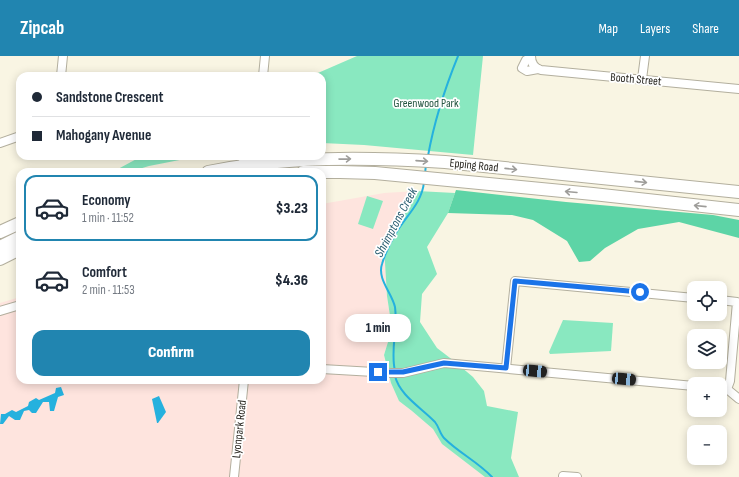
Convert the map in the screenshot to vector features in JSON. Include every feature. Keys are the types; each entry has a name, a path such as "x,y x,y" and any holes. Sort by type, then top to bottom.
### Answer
{"main road":[{"name":"Epping Road","path":"326,160 399,159 445,162 739,192"},
{"name":"Epping Road","path":"233,168 303,160"},
{"name":"Epping Road","path":"326,172 441,179 739,210"},
{"path":"0,232 16,225"},
{"path":"0,247 16,239"},
{"path":"0,259 16,251"}],"street":[{"path":"61,72 63,56"},
{"path":"263,72 265,56"},
{"path":"642,79 645,56"},
{"name":"Booth Street","path":"531,57 532,63 536,68 600,76 739,89"},
{"path":"0,143 16,137"},
{"path":"239,167 246,160"},
{"path":"506,368 515,281 687,297"},
{"path":"727,301 737,302 730,381 727,385"},
{"path":"0,311 16,306"},
{"path":"326,369 391,373 403,372 444,363 687,385"},
{"name":"Lyonpark Road","path":"234,477 244,384"},
{"path":"727,391 739,399"},
{"path":"563,476 577,477"}],"shaded area":[{"path":"417,191 401,219 394,226 384,246 387,296 392,329 384,355 391,383 399,401 433,429 442,444 485,477 0,477 0,303 16,298 16,384 326,384 326,203 384,193"}],"green space":[{"name":"Greenwood Park","path":"357,56 483,56 473,155 364,145 326,143 326,72 320,72"},
{"path":"135,160 180,160 142,168 120,168"},
{"path":"456,190 566,202 713,215 739,220 739,238 679,222 638,229 605,248 590,261 579,262 567,241 533,220 512,215 448,213"},
{"path":"417,191 455,193 448,213 427,247 437,274 422,294 420,322 437,348 473,377 484,391 487,406 518,412 511,458 519,477 485,477 442,444 433,429 399,401 391,383 384,355 392,329 387,296 384,246 388,235 401,219"},
{"path":"367,196 383,201 373,229 358,224"},
{"path":"563,320 613,323 611,351 550,354 549,352"}],"water":[{"path":"61,387 64,395 58,397 54,411 50,411 49,402 43,402 36,413 32,413 29,410 24,411 20,420 15,420 9,416 3,424 0,424 1,414 5,414 12,410 16,412 28,406 29,402 36,398 39,400 55,393 56,388"},
{"path":"159,396 166,412 157,423 152,399"}],"waterway":[{"name":"Shrimptons Creek","path":"428,156 440,105 458,56"},
{"name":"Shrimptons Creek","path":"425,174 426,164"},
{"name":"Shrimptons Creek","path":"395,371 393,355 396,323 395,307 383,281 381,270 383,260 390,244 417,203 423,190 424,182"},
{"name":"Shrimptons Creek","path":"395,376 406,396 435,422 441,435 492,477"}],"route":[{"path":"378,372 403,372 444,363 506,368 515,281 640,292"}]}
